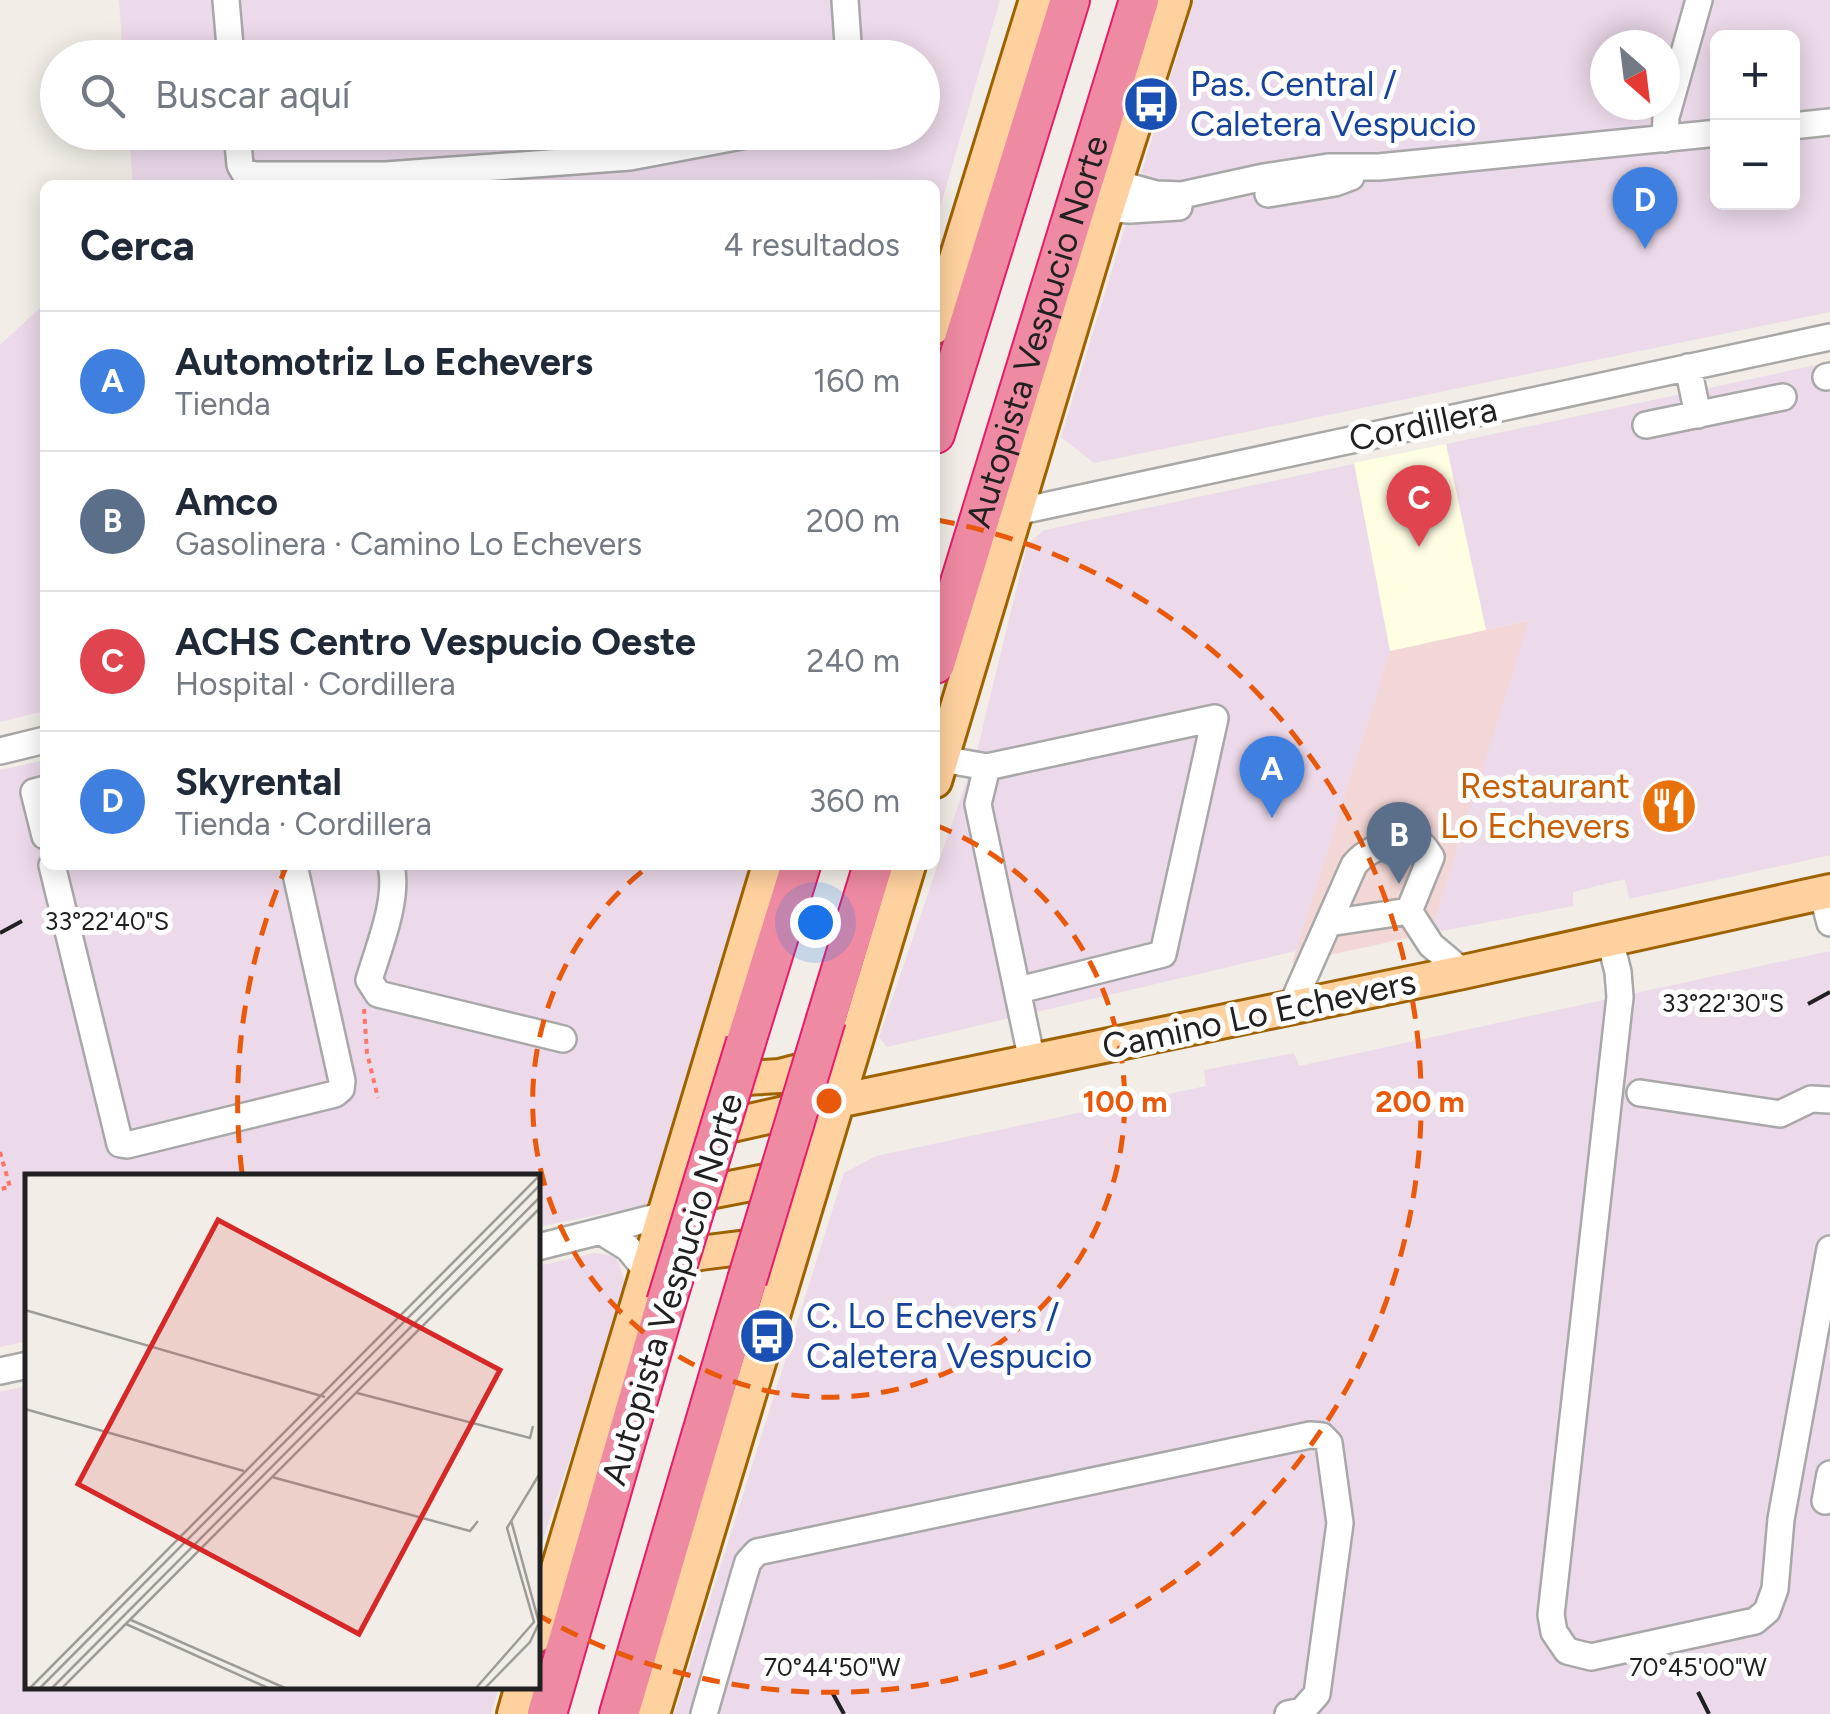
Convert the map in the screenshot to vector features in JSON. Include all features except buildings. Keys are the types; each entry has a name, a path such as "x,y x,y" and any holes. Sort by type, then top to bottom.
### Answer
{"highway":[{"name":"Autopista Vespucio Norte","path":"940,418 1070,0"},
{"name":"Autopista Vespucio Norte","path":"940,648 1139,0"},
{"name":"Autopista Vespucio Norte","path":"547,1714 666,1303 799,870"},
{"name":"Autopista Vespucio Norte","path":"619,1714 871,870"}],"main road":[{"path":"940,311 1036,0"},
{"path":"940,763 1174,0"},
{"path":"540,1628 768,870"},
{"path":"653,1714 908,870"},
{"name":"Camino Lo Echevers","path":"688,1135 1610,940 1827,902"},
{"path":"705,1080 780,1076 828,1065 852,1052"},
{"path":"852,1052 870,1076 896,1090"},
{"path":"667,1207 815,1171"},
{"path":"646,1270 700,1253 794,1242"},
{"path":"514,1714 521,1689"}],"street":[{"path":"226,0 229,40"},
{"path":"844,0 847,40"},
{"path":"1666,139 1666,117 1699,0"},
{"path":"1800,125 1830,122"},
{"path":"1111,196 1130,210 1167,208 1314,188 1379,167 1710,135"},
{"path":"239,150 244,172 255,175 386,175 630,157 667,150"},
{"name":"Cordillera","path":"1016,512 1830,337"},
{"path":"1688,367 1698,416"},
{"path":"1646,425 1783,397"},
{"path":"940,770 987,767 1215,718 1163,954 1018,990"},
{"path":"0,751 40,741"},
{"path":"987,767 978,804 1032,1061"},
{"path":"40,790 34,792 40,816"},
{"path":"1292,1008 1354,865 1362,856 1382,846 1403,842 1424,847 1431,858 1409,911"},
{"path":"53,870 120,1144 127,1145 335,1094 341,1088 295,870"},
{"path":"392,870 390,905 369,980 378,994 562,1039"},
{"path":"1329,923 1409,911"},
{"path":"1409,911 1431,945 1462,972"},
{"path":"1610,940 1620,998 1551,1615 1554,1632 1567,1651 1591,1657 1755,1621 1767,1611 1776,1589 1781,1520 1830,1249"},
{"path":"1640,1093 1780,1114 1812,1099 1830,1100"},
{"path":"540,1246 602,1232 667,1207"},
{"path":"602,1232 628,1248 646,1270"},
{"path":"0,1372 25,1366"},
{"path":"704,1714 748,1562 757,1552 1322,1436 1329,1443 1340,1523 1317,1694 1302,1711 1288,1714"},
{"path":"1824,1502 1830,1474"}],"path":[{"path":"369,980 363,1012 367,1053 378,1098"},
{"path":"0,1152 10,1187 0,1189"}],"shaded area":[{"path":"119,0 1000,0 940,208 940,180 133,180 130,150 940,150 940,40 122,40"},
{"path":"1194,0 1830,0 1830,312 1094,463 1061,437"},
{"path":"40,308 40,712 0,722 0,345"},
{"path":"1830,362 1830,855 1629,899 1625,879 1573,892 1573,906 1431,933 1529,620 1390,651 1296,951 887,1047 879,1037 936,870 940,870 940,858 978,747 1027,545 1044,530"},
{"path":"1446,444 1486,630 1390,651 1354,463"},
{"path":"1530,620 1431,933 1292,963 1390,651"},
{"path":"40,761 40,870 749,870 651,1204 540,1227 540,1174 25,1174 25,1341 0,1347 0,770"},
{"path":"1830,951 1830,1714 674,1714 844,1173 876,1156 1206,1086 1204,1070 1294,1053 1299,1066"},
{"path":"594,1253 616,1256 627,1287 540,1548 540,1266"},
{"path":"25,1386 25,1689 498,1689 491,1714 0,1714 0,1392"}],"place":[{"name":"Pas. Central / Caletera Vespucio","path":"1151,104"},
{"name":"Skyrental","path":"1645,249"},
{"name":"ACHS Centro Vespucio Oeste","path":"1419,547"},
{"name":"Restaurant Lo Echevers","path":"1669,806"},
{"name":"Automotriz Lo Echevers","path":"1272,818"},
{"name":"Amco","path":"1399,884"},
{"name":"C. Lo Echevers / Caletera Vespucio","path":"767,1336"}]}
